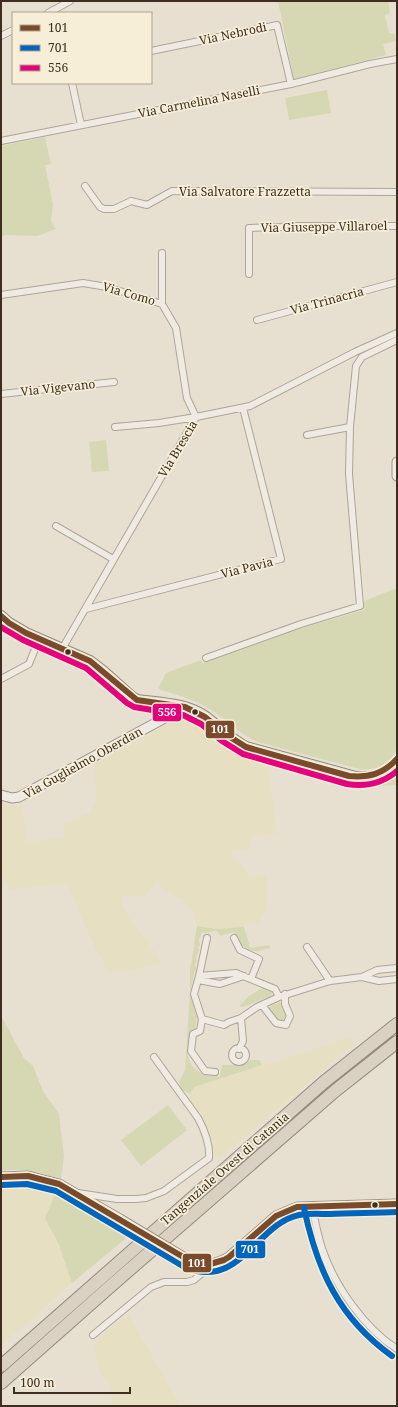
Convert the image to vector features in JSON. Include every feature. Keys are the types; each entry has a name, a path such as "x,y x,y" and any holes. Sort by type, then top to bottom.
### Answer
{"highway":[{"name":"Tangenziale Ovest di Catania","path":"1,1366 324,1082 395,1025"},
{"name":"Tangenziale Ovest di Catania","path":"1,1383 335,1092 397,1042"}],"main road":[{"path":"397,462 397,476"},
{"path":"1,616 16,628 95,665 137,700 185,707 205,717 238,743 255,750 349,776 362,778 379,775 397,768"},
{"name":"Via Guglielmo Oberdan","path":"1,795 12,798 30,793 185,707"},
{"path":"379,775 394,764 397,759"},
{"path":"1,1177 28,1176 59,1184 190,1261 197,1263 213,1264 229,1257 276,1216 297,1207 397,1204"}],"street":[{"path":"50,12 70,1"},
{"name":"Via Nebrodi","path":"152,51 278,24 290,84"},
{"path":"1,36 12,30"},
{"name":"Via Carmelina Naselli","path":"1,141 290,84 370,64 397,59"},
{"path":"72,84 81,125"},
{"name":"Via Salvatore Frazzetta","path":"85,186 100,207 108,210 114,209 131,201 147,205 172,191 397,192"},
{"name":"Via Giuseppe Villaroel","path":"249,274 249,228 281,228 292,226 397,226"},
{"path":"162,253 162,304"},
{"name":"Via Trinacria","path":"257,320 397,282"},
{"name":"Via Como","path":"1,295 83,283 107,287 162,304 176,328 187,398 196,417"},
{"name":"Via Brescia","path":"62,649 196,417 250,406 355,352 397,333"},
{"path":"206,658 301,624 360,606 348,474 350,427 356,366 362,357 397,340"},
{"name":"Via Vigevano","path":"1,394 114,382"},
{"name":"Via Pavia","path":"86,609 281,559 243,408"},
{"path":"115,427 159,423 196,417"},
{"path":"307,435 350,427"},
{"path":"56,526 113,559"},
{"path":"1,678 29,664 39,639"},
{"path":"207,938 199,978 194,994 202,1019 200,1031 193,1034 190,1051 205,1070 215,1072"},
{"path":"234,938 240,950 259,959 250,979"},
{"path":"308,947 330,981"},
{"path":"202,1019 224,1025 241,1018 282,995 330,981 362,977 377,970 397,968"},
{"path":"199,978 236,973 276,989 282,995 290,1016 286,1025 276,1023 262,1005"},
{"path":"362,977 379,981 397,979"},
{"path":"239,1049 243,1041 241,1018"},
{"path":"76,1193 117,1199 146,1198 164,1191 209,1158 203,1127 154,1057"},
{"path":"312,1206 323,1251 338,1282 361,1317 372,1330 397,1349"},
{"path":"93,1335 151,1287 164,1282 187,1282 194,1280 213,1264"}],"shaded area":[{"path":"185,715 204,725 221,747 264,763 269,769 277,833 251,837 249,849 230,852 233,858 239,860 249,877 267,874 267,908 258,923 244,924 244,927 216,929 197,926 193,912 181,898 174,897 157,883 145,896 124,896 121,904 128,916 155,952 161,964 110,974 96,951 68,885 10,889 4,878 1,877 1,802 19,806 22,804 27,842 65,837 63,823 90,813 96,801 95,764"},
{"path":"351,1037 353,1045 220,1158 215,1156 200,1114 189,1098 194,1087"},
{"path":"1,1182 35,1182 49,1186 53,1198 45,1219 58,1242 72,1283 1,1346"},
{"path":"129,1315 180,1406 113,1406 110,1387 102,1376 97,1363 94,1347 97,1345 97,1341 105,1332"}],"green space":[{"path":"278,1 388,1 390,13 385,15 389,33 395,34 396,41 383,44 386,55 294,79"},
{"path":"327,90 331,113 289,120 285,98"},
{"path":"45,137 51,164 45,165 53,205 51,221 56,229 37,236 5,235 1,237 1,146"},
{"path":"106,440 109,471 92,472 89,442"},
{"path":"397,588 397,748 387,762 376,768 365,770 359,769 258,742 203,705 158,689 166,673 201,660 202,663 289,632 364,610 364,601"},
{"path":"397,773 397,785 369,787 361,785 361,783 371,783 389,778"},
{"path":"197,926 216,929 244,927 250,948 269,945 271,948 256,951 248,950 242,945 234,932 220,936 216,930 206,933 202,932 199,940 200,946 198,947 199,950 196,957 196,968 190,992 190,968"},
{"path":"264,987 271,990 271,996 243,1007 239,1006 249,996"},
{"path":"190,992 197,1016 195,1030 191,1031 187,1048 189,1060 192,1065 201,1073 220,1077 222,1065 241,1065 251,1060 259,1060 262,1065 194,1087 190,1094 181,1089 179,1082 185,1070"},
{"path":"280,1002 286,1015 283,1021 278,1020 269,1010 270,1006"},
{"path":"1,1016 24,1058 33,1066 43,1091 59,1114 64,1157 61,1179 24,1170 1,1171"},
{"path":"168,1105 187,1130 141,1166 121,1140"},
{"path":"57,1189 131,1234 72,1283 58,1242 45,1219"}],"transit line":[{"name":"101","path":"1,616 9,623 26,633 90,661 137,700 185,707 205,717 227,735 246,747 349,776 375,774 392,764 397,759"},
{"name":"556","path":"1,627 23,640 86,668 127,703 134,707 183,715 201,724 222,741 243,754 354,785 374,784 386,779 397,771"},
{"name":"101","path":"1,1177 28,1176 59,1184 190,1261 201,1264 210,1264 224,1260 276,1216 297,1207 397,1204"},
{"name":"701","path":"1,1185 27,1184 56,1191 186,1268 205,1272 221,1270 235,1263 271,1230 284,1221 299,1215 397,1212"},
{"name":"701","path":"304,1208 309,1231 316,1252 333,1291 344,1309 358,1326 392,1356"}]}
